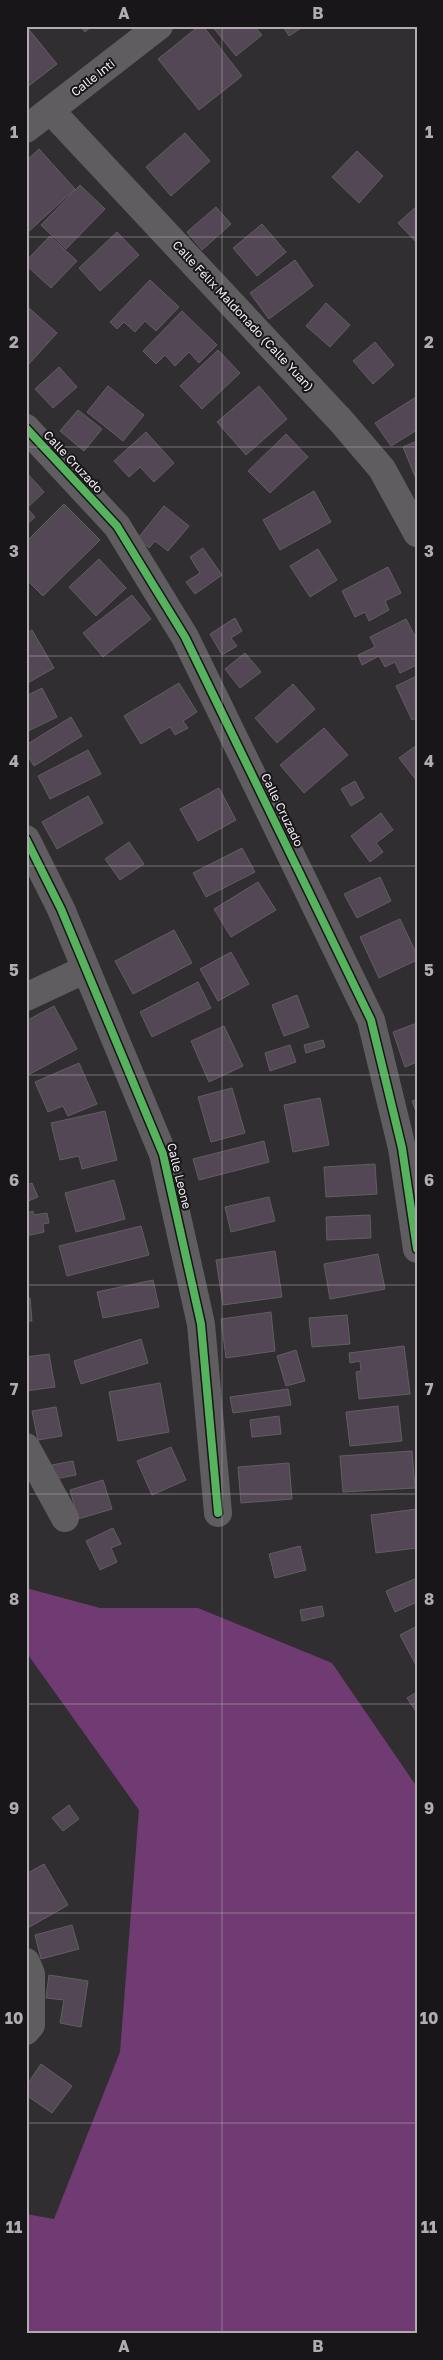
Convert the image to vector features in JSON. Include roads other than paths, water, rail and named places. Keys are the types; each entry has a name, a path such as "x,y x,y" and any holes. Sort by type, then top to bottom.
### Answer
{"street":[{"name":"Calle Inti","path":"26,129 159,26"},
{"name":"Calle Félix Maldonado (Calle Yuan)","path":"51,111 382,469 417,533"},
{"name":"Calle Cruzado","path":"26,428 117,526 185,637 371,1020 402,1148 417,1249"},
{"name":"Calle Leone","path":"26,839 61,909 163,1154 201,1324 218,1513"},
{"path":"26,997 86,969"},
{"path":"26,1447 65,1518"},
{"path":"26,1962 31,1974 31,2025 26,2031"}]}
